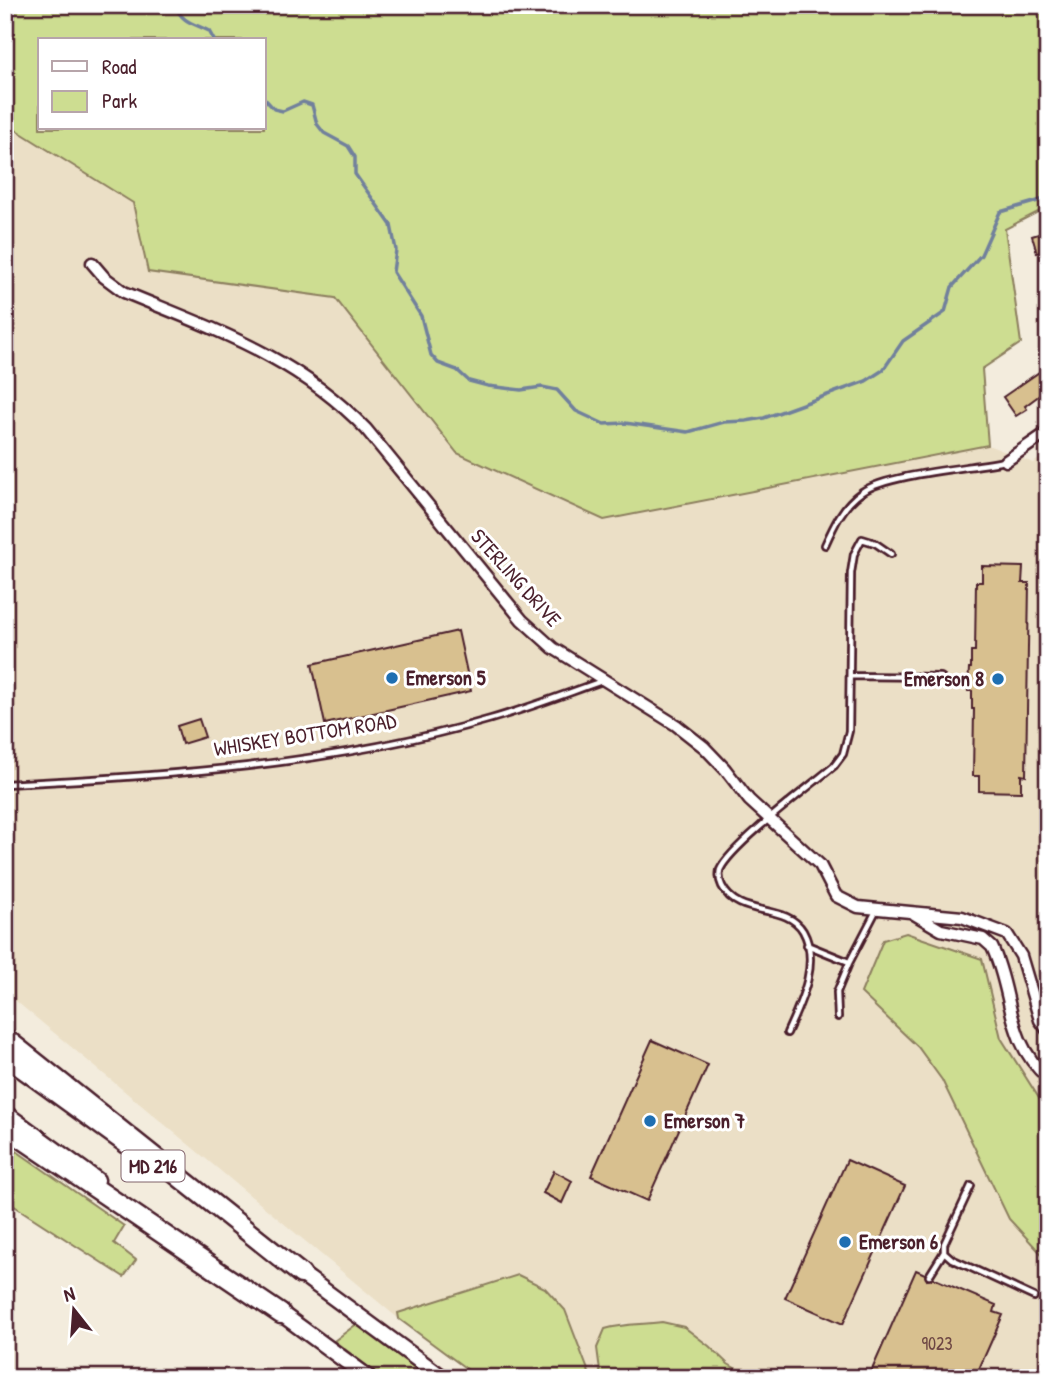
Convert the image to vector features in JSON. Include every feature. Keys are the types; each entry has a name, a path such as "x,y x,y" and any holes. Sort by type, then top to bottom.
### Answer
{"highway":[{"path":"5,1038 301,1274"},
{"path":"5,1127 281,1314"}],"main road":[{"name":"MD 216","path":"5,1058 443,1378"},
{"name":"MD 216","path":"5,1113 369,1378"}],"street":[{"name":"STERLING DRIVE","path":"92,263 104,277 124,292 279,360 342,404 366,429 522,620 553,648 676,725 704,747 769,821 820,865 836,896 859,907 962,917 1007,933 1021,956 1040,1020 1048,1031"},
{"path":"1006,461 1048,432"},
{"name":"STERLING DRIVE","path":"910,912 941,930 983,939 992,947 1016,1034 1037,1068 1048,1078"}],"lane":[{"path":"825,545 839,515 864,491 909,477 1006,461"},
{"path":"786,1033 803,998 809,978 807,945 803,932 796,923 733,900 723,887 720,870 748,837 834,766 843,754 849,731 851,573 854,554 862,539 875,543 891,554"},
{"path":"850,676 941,677"},
{"name":"WHISKEY BOTTOM ROAD","path":"5,784 153,776 235,768 335,753 489,719 603,681"},
{"path":"838,1017 837,992 877,910"},
{"path":"807,945 849,963"},
{"path":"929,1276 944,1252 944,1244 971,1186"},
{"path":"944,1252 952,1259 1034,1297"}],"shaded area":[{"path":"5,123 133,203 148,272 335,298 457,453 604,520 988,445 1033,463 1048,453 1048,1099 1044,1107 1001,1038 982,959 905,933 883,940 861,993 918,1047 942,1080 1009,1219 1048,1261 1048,1378 752,1378 728,1364 685,1327 662,1322 641,1326 623,1323 597,1348 601,1378 591,1378 584,1357 518,1275 399,1313 399,1319 5,992"}],"green space":[{"path":"5,5 1048,5 1048,207 1005,229 1021,343 982,369 988,445 604,520 457,453 335,298 148,272 133,203 5,123"},
{"path":"906,933 982,959 1001,1038 1044,1106 1048,1099 1048,1261 1009,1219 942,1080 918,1047 861,993 883,940"},
{"path":"5,1143 124,1226 114,1243 136,1260 124,1277 5,1200"},
{"path":"518,1275 545,1288 565,1310 591,1378 479,1378 399,1319 398,1313"},
{"path":"662,1322 684,1327 728,1364 752,1378 601,1378 597,1348 605,1329"},
{"path":"358,1323 432,1378 383,1378 334,1341"}],"building":[{"path":"1048,231 1048,250 1037,253 1032,236"},
{"path":"1048,366 1048,389 1016,416 1003,397"},
{"name":"Emerson 8","path":"982,566 1023,567 1022,583 1029,583 1026,776 1021,775 1021,792 979,791 979,776 973,776 974,709 972,691 968,691 971,651 975,651 976,582 982,582"},
{"name":"Emerson 5","path":"458,631 471,691 325,724 312,664"},
{"path":"199,719 205,737 182,744 177,726"},
{"name":"Emerson 7","path":"652,1040 708,1065 647,1201 591,1176"},
{"name":"Emerson 6","path":"847,1160 905,1186 843,1324 785,1298"},
{"path":"554,1171 572,1181 562,1203 543,1193"},
{"path":"916,1270 925,1274 927,1280 933,1278 996,1305 994,1312 1003,1315 975,1378 886,1378 871,1372"}],"waterway":[{"path":"175,5 185,19 209,31 213,38"},
{"path":"266,100 274,109 283,111 303,102 312,105 317,124 324,133 348,146 355,157 355,174 391,225 396,250 393,272 421,316 431,355 438,363 457,370 469,381 488,386 521,390 542,387 557,390 576,411 604,424 625,423 688,432 724,422 764,418 866,381 883,370 903,341 945,312 952,287 981,255 1000,212 1048,198"}],"place":[{"name":"Emerson 5","path":"392,678"},
{"name":"Emerson 8","path":"998,679"},
{"name":"Emerson 7","path":"650,1121"},
{"name":"Emerson 6","path":"845,1242"}]}
